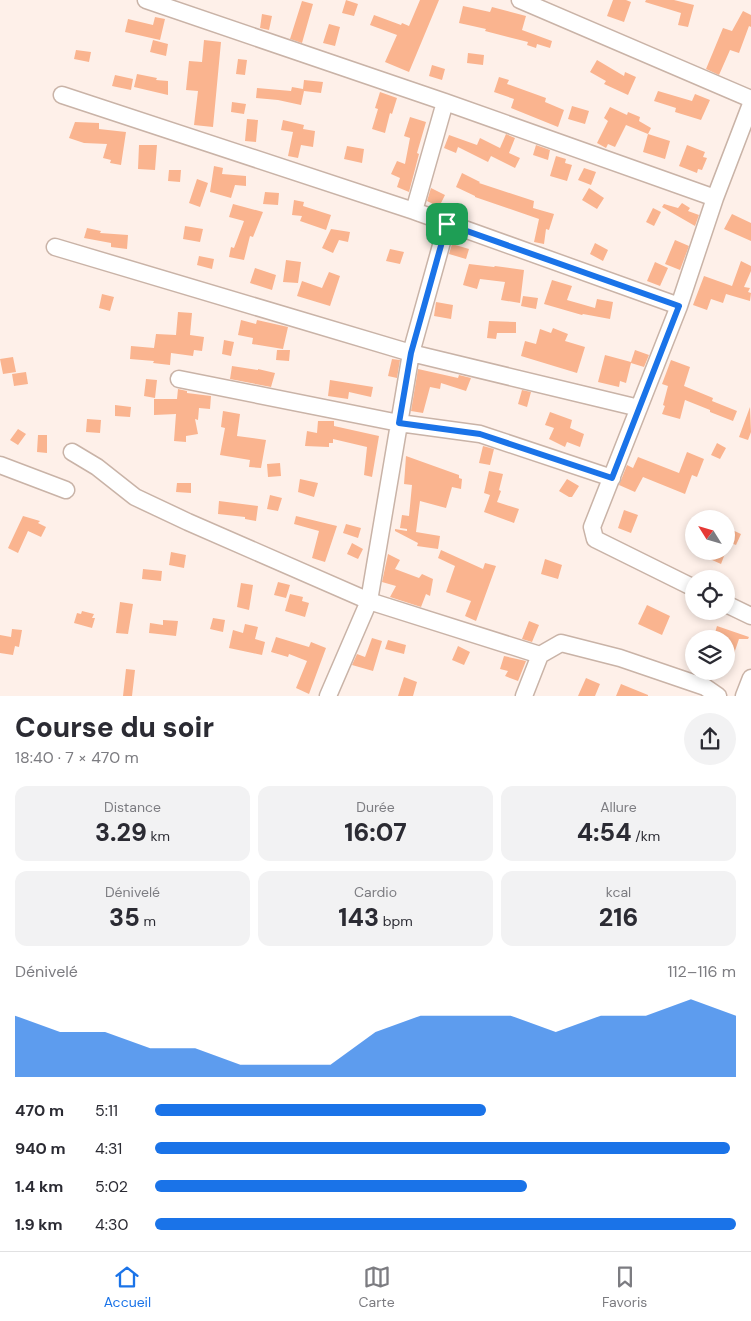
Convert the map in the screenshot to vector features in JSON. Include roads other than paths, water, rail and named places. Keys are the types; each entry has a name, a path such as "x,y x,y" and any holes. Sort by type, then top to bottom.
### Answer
{"street":[{"path":"146,0 445,102 715,198"},
{"path":"520,0 751,99"},
{"path":"62,95 414,211 679,306"},
{"path":"414,211 445,102"},
{"path":"685,584 594,539 592,527 679,306 715,198 751,104"},
{"path":"328,696 369,601 411,353 447,224"},
{"path":"55,247 411,353 640,408"},
{"path":"179,379 399,423 480,434 612,478"},
{"path":"72,452 97,467 135,497 369,601 540,654"},
{"path":"0,465 66,490"},
{"path":"735,608 751,616"},
{"path":"524,696 540,654 561,643 620,658 705,687 718,696"},
{"path":"744,696 751,678"}]}
